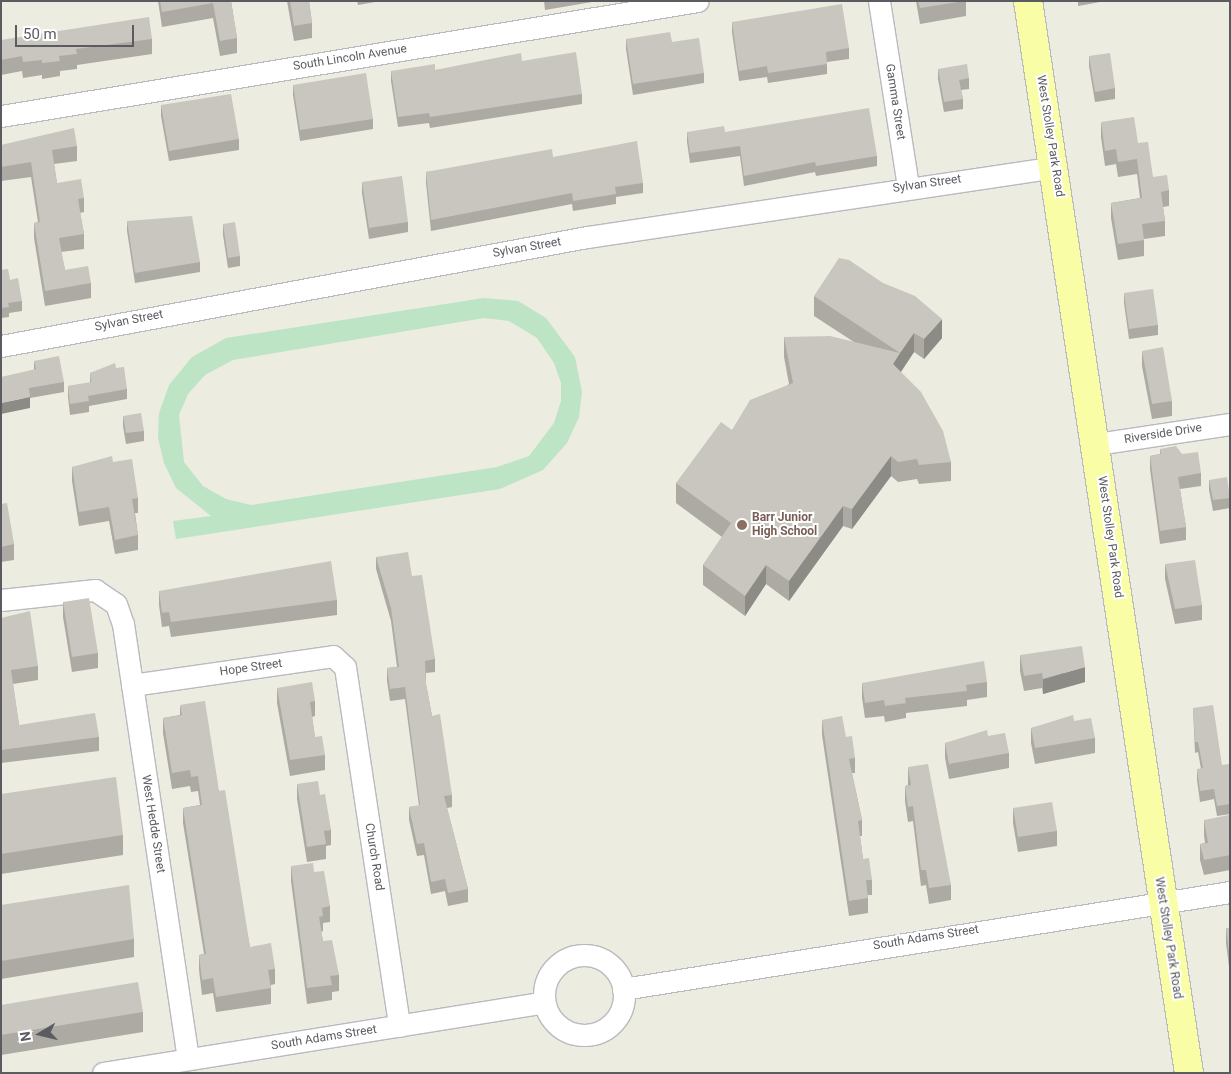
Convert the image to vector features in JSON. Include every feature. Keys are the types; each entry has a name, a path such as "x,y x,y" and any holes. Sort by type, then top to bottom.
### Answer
{"main road":[{"name":"West Stolley Park Road","path":"1028,1 1056,167 1189,1073"}],"street":[{"name":"South Lincoln Avenue","path":"1,116 698,1"},
{"name":"Gamma Street","path":"881,9 908,187"},
{"name":"Sylvan Street","path":"1,346 378,273 908,187 1056,167"},
{"name":"Riverside Drive","path":"1096,444 1230,424"},
{"name":"West Hedde Street","path":"1,600 95,590 116,604 123,624 188,1058"},
{"name":"Hope Street","path":"132,686 333,656 345,667 348,688"},
{"name":"Church Road","path":"348,688 399,1026"},
{"name":"South Adams Street","path":"623,988 1230,892"},
{"path":"578,955 610,964 623,988 617,1022 600,1033 583,1036 560,1028 544,1002 549,973 578,955"},
{"name":"South Adams Street","path":"103,1073 544,1002"}],"green space":[{"path":"484,298 518,301 546,318 575,357 582,392 579,417 567,443 543,470 500,489 176,539 173,521 211,516 176,488 164,463 158,438 159,413 169,385 192,357 226,338","holes":["484,318 509,321 537,338 554,363 561,383 561,401 554,423 529,456 497,467 251,505 226,499 203,486 184,462 179,415 188,394 205,375 233,360"]}],"building":[{"path":"160,1 231,1 237,38 220,41 213,3 162,12"},
{"path":"290,1 309,1 312,23 294,26"},
{"path":"918,1 965,1 920,8"},
{"path":"842,4 849,48 826,52 827,64 768,73 767,66 739,71 732,22"},
{"path":"149,17 152,39 76,49 77,54 59,56 60,61 42,63 42,60 23,62 22,56 1,60 1,40"},
{"path":"670,32 672,42 699,38 704,73 633,84 626,39"},
{"path":"576,52 582,94 430,117 429,113 398,117 391,71 435,64 435,70 521,53 522,61"},
{"path":"1110,53 1115,88 1095,92 1089,56"},
{"path":"967,64 969,78 959,80 963,99 944,102 938,69"},
{"path":"366,73 373,119 300,130 293,85"},
{"path":"231,94 239,139 169,151 161,105"},
{"path":"869,108 877,156 816,166 815,162 744,176 740,146 690,153 687,132 724,126 725,132"},
{"path":"1134,117 1138,143 1148,142 1153,177 1167,175 1169,190 1161,192 1165,221 1142,224 1144,240 1118,244 1111,203 1142,198 1137,159 1118,162 1116,149 1105,151 1101,122"},
{"path":"74,128 77,146 52,150 57,183 81,179 84,198 78,199 84,234 59,238 65,270 88,266 91,283 45,291 34,223 40,222 31,162 1,167 1,145"},
{"path":"637,141 643,183 615,187 616,194 573,201 572,193 431,220 426,172 552,149 553,157"},
{"path":"402,176 408,222 369,228 362,182"},
{"path":"192,216 200,262 135,273 127,221"},
{"path":"235,222 240,256 228,258 223,224"},
{"path":"839,258 849,260 883,283 915,296 942,319 924,339 914,333 900,353 814,296"},
{"path":"8,269 10,280 18,278 22,301 8,303 9,307 1,308 1,270"},
{"path":"1153,289 1158,325 1129,329 1124,293"},
{"path":"830,336 900,353 893,364 921,392 943,431 951,462 919,465 917,459 898,462 891,456 852,509 843,506 789,581 766,565 745,596 703,565 731,523 676,483 721,422 732,430 750,400 793,383 784,337"},
{"path":"1163,347 1172,401 1152,404 1142,351"},
{"path":"59,356 64,382 29,388 30,397 1,403 1,377 36,369 34,361"},
{"path":"115,363 116,368 124,367 127,389 88,396 89,401 70,404 68,386 91,382 90,373"},
{"path":"141,413 144,431 126,433 123,416"},
{"path":"1176,446 1182,454 1198,452 1201,473 1178,477 1186,527 1160,531 1150,456 1161,454 1160,449"},
{"path":"112,456 113,462 132,459 138,498 132,499 138,535 115,540 109,507 79,512 72,467"},
{"path":"1227,477 1230,498 1213,500 1209,480"},
{"path":"7,503 14,544 1,547 1,504"},
{"path":"408,552 412,576 422,575 435,659 425,661 426,684 432,716 440,714 452,795 444,796 468,889 448,893 445,879 431,882 424,843 417,844 409,807 420,805 405,687 390,689 387,668 399,667 391,608 376,557"},
{"path":"1195,560 1202,605 1175,609 1165,564"},
{"path":"331,561 337,600 171,622 169,612 162,613 159,591"},
{"path":"89,598 98,653 72,657 63,602"},
{"path":"30,611 38,666 11,670 19,725 95,713 99,737 1,750 1,618"},
{"path":"1082,646 1085,667 1043,679 1042,673 1024,676 1020,655"},
{"path":"984,661 987,682 966,685 967,691 905,698 906,703 885,706 884,700 865,703 862,683"},
{"path":"312,682 315,701 310,702 315,737 322,736 325,755 290,760 277,688"},
{"path":"205,701 219,791 225,790 250,947 271,943 275,969 268,970 271,988 216,997 213,978 202,980 199,955 206,954 183,808 202,805 198,776 191,777 190,770 172,773 163,718 182,715 180,705"},
{"path":"1213,705 1222,765 1229,764 1230,771 1230,804 1217,806 1214,789 1200,791 1197,769 1203,768 1198,742 1195,742 1193,708"},
{"path":"1073,715 1074,721 1091,718 1095,738 1035,748 1031,728"},
{"path":"842,716 846,737 852,736 855,758 849,759 862,820 858,821 863,859 869,858 872,880 866,880 868,898 849,901 822,720"},
{"path":"987,730 988,736 1005,733 1009,753 949,764 945,743"},
{"path":"928,764 951,885 929,888 926,870 921,870 913,806 908,807 905,786 911,785 908,767"},
{"path":"116,777 123,835 1,854 1,794"},
{"path":"318,781 320,795 325,794 331,830 324,831 326,844 307,847 297,784"},
{"path":"1052,802 1057,831 1018,837 1013,808"},
{"path":"1229,815 1230,855 1204,860 1200,844 1208,843 1204,820"},
{"path":"313,863 314,872 324,871 330,906 322,908 323,916 319,917 323,941 332,940 339,975 330,976 332,985 307,988 291,866"},
{"path":"129,885 134,939 1,961 1,905"},
{"path":"1226,928 1230,928 1230,959"},
{"path":"138,982 143,1012 1,1035 1,1005"}],"place":[{"name":"Barr Junior High School","path":"742,525"}]}
